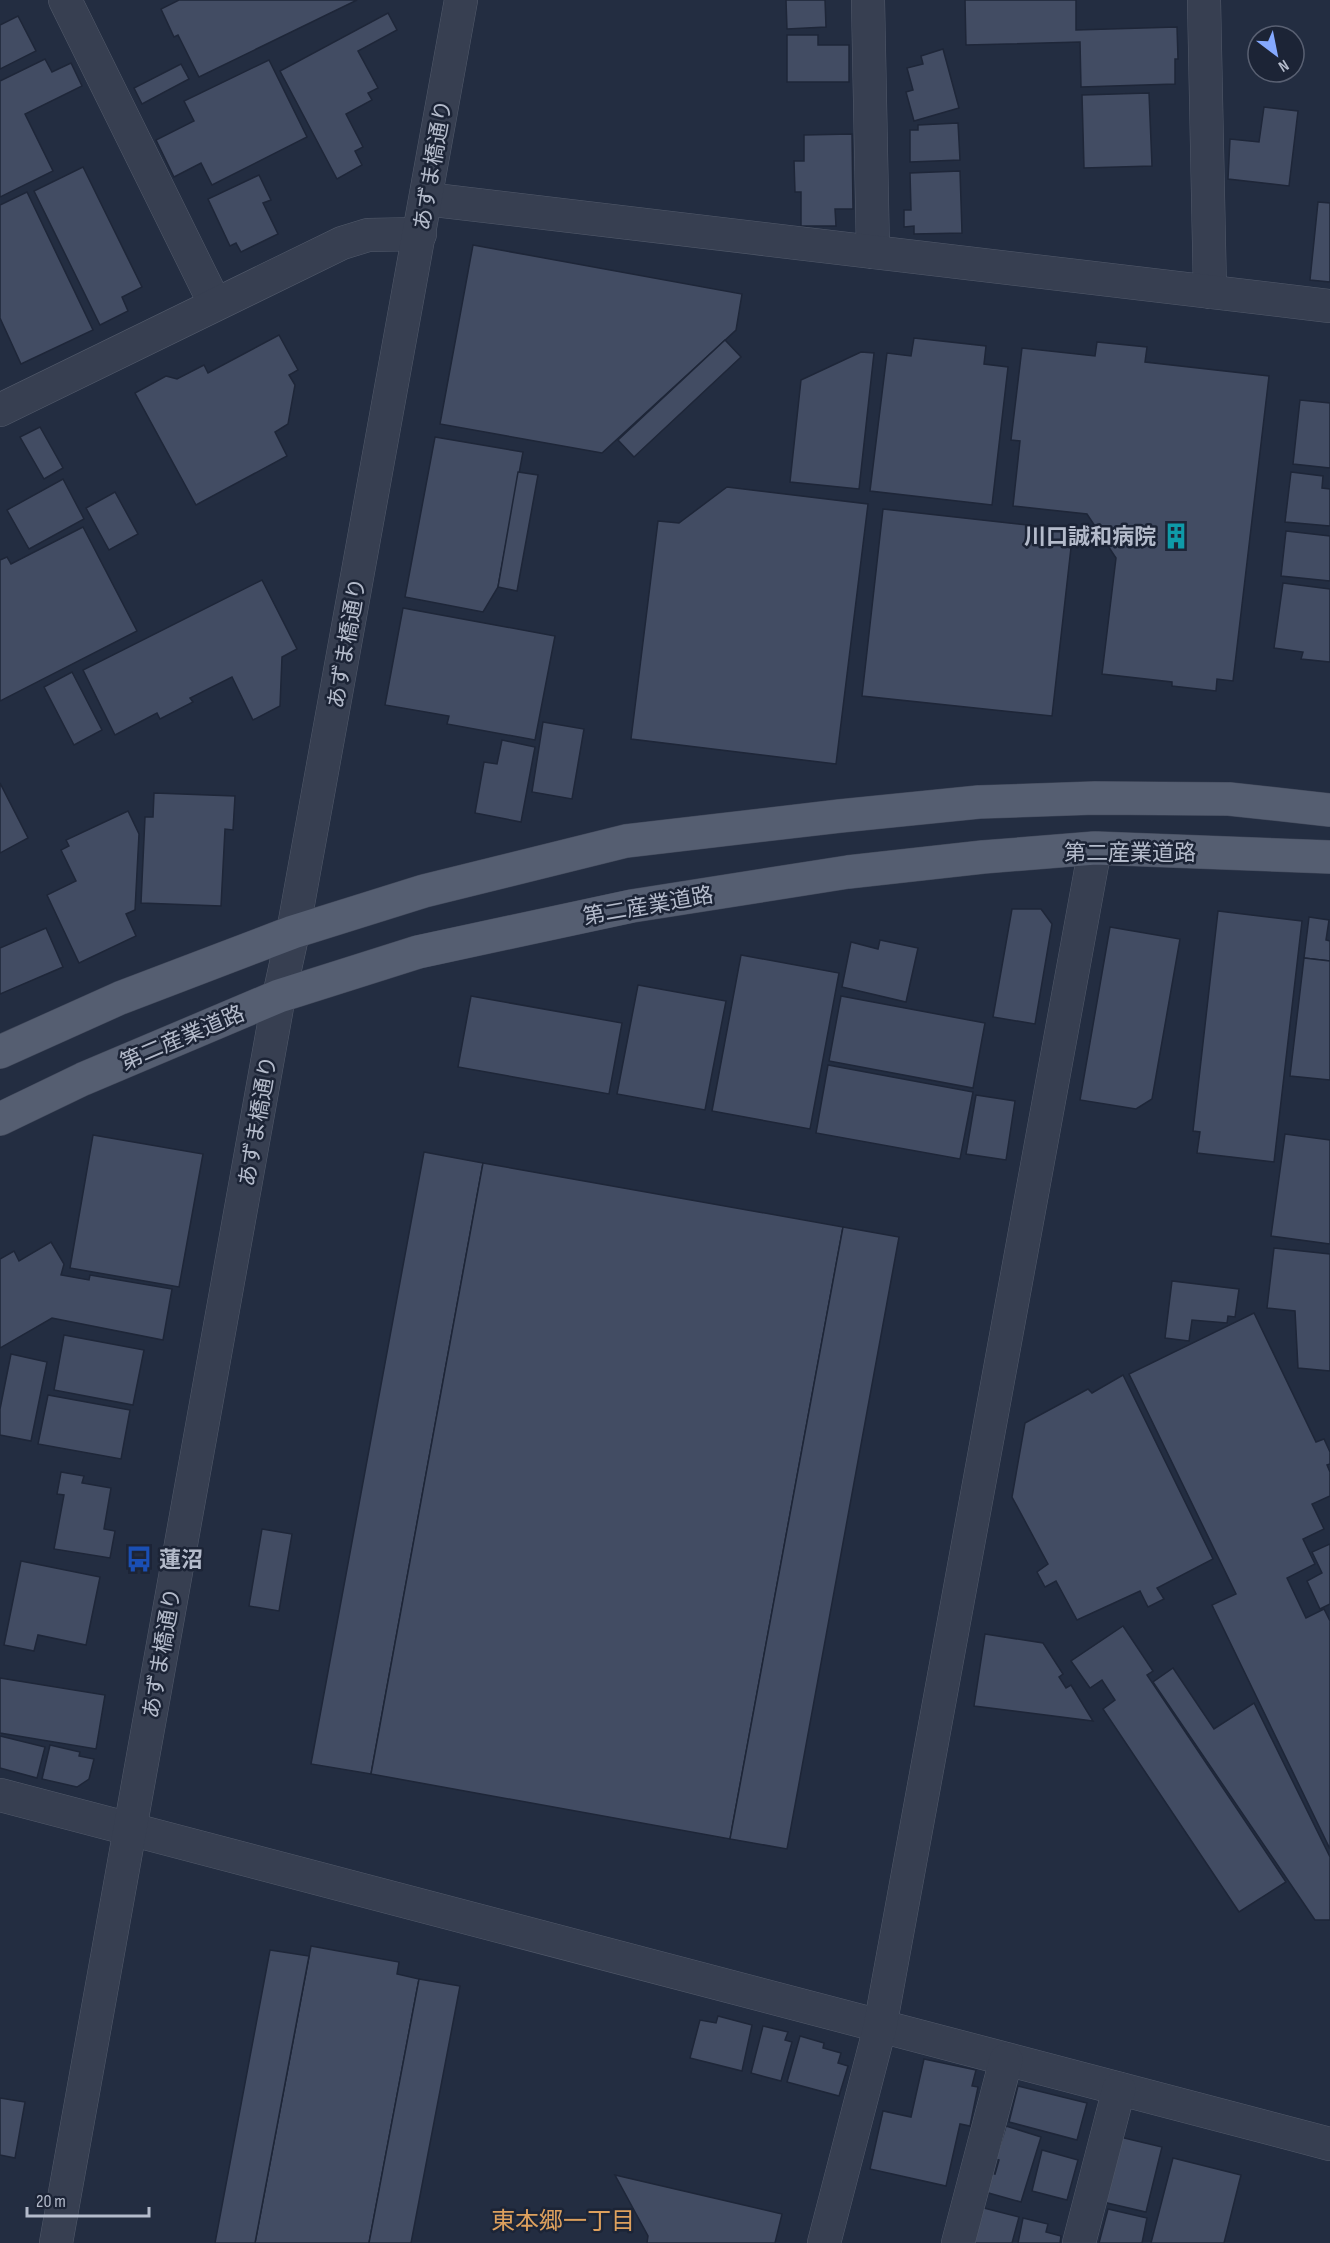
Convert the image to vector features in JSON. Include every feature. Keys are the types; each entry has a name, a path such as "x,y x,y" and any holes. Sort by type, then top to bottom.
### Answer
{"main road":[{"path":"0,1052 120,998 293,932 424,891 626,842 828,817 979,802 1095,798 1229,799 1330,810"},
{"name":"第二産業道路","path":"0,1119 83,1079 279,996 418,952 632,906 848,872 983,857 1095,848 1330,856"}],"street":[{"path":"65,0 214,304"},
{"name":"あずま橋通り","path":"56,2243 279,996 293,932 461,0"},
{"path":"868,0 873,252"},
{"path":"1204,0 1210,292"},
{"path":"426,199 1330,306"},
{"path":"0,410 342,243 368,234 420,234"},
{"path":"824,2243 880,2027 1095,848"},
{"path":"0,1795 1330,2144"},
{"path":"958,2243 1006,2060"},
{"path":"1079,2243 1119,2089"}],"building":[{"path":"179,0 357,0 199,77 178,35 174,37 161,9"},
{"path":"786,0 825,0 826,27 787,29"},
{"path":"965,0 1076,0 1076,30 1177,27 1178,59 1175,59 1175,84 1081,87 1080,42 966,45"},
{"path":"388,13 397,30 358,51 378,88 368,93 372,100 346,114 363,147 355,151 362,165 337,179 280,71"},
{"path":"18,16 36,51 0,69 0,25"},
{"path":"787,35 818,35 818,45 849,45 849,82 787,82"},
{"path":"943,49 959,108 914,121 906,92 913,90 907,68 923,64 921,56"},
{"path":"45,59 52,72 71,63 82,86 25,114 53,171 0,197 0,81"},
{"path":"269,60 307,137 212,185 201,163 174,177 156,140 194,121 184,101"},
{"path":"181,64 189,79 142,104 134,88"},
{"path":"1149,93 1152,166 1084,168 1082,95"},
{"path":"1264,107 1298,111 1289,186 1228,179 1230,139 1259,142"},
{"path":"958,123 960,160 910,162 910,130 918,130 918,125"},
{"path":"852,134 853,209 835,209 836,226 801,226 801,192 795,192 794,161 804,161 804,135"},
{"path":"83,167 142,287 122,297 128,311 100,325 34,191"},
{"path":"960,171 962,233 914,234 914,226 904,227 904,210 911,210 910,173"},
{"path":"259,175 271,200 263,203 278,234 241,252 236,243 230,246 208,199"},
{"path":"27,192 93,330 21,364 0,318 0,205"},
{"path":"1318,202 1330,203 1330,282 1310,280"},
{"path":"473,245 742,294 736,330 602,453 440,424"},
{"path":"279,335 298,370 289,375 295,385 288,424 275,432 287,456 196,505 135,393 166,376 177,379 204,365 208,373"},
{"path":"914,338 986,346 984,364 1008,367 992,505 870,491 887,353 911,356"},
{"path":"725,340 741,357 634,457 618,440"},
{"name":"川口誠和病院","path":"1097,342 1147,347 1145,362 1269,376 1233,681 1217,679 1216,691 1172,686 1172,682 1102,674 1116,558 1087,514 1013,506 1020,441 1011,440 1022,348 1095,356"},
{"path":"861,352 874,353 859,489 790,482 801,380"},
{"path":"1300,400 1330,403 1330,468 1293,464"},
{"path":"40,427 63,468 44,479 20,437"},
{"path":"435,437 523,452 498,587 483,612 405,597"},
{"path":"518,472 538,475 517,591 498,587"},
{"path":"1291,472 1323,476 1322,488 1330,489 1330,526 1285,522"},
{"path":"63,479 84,519 29,549 7,510"},
{"path":"727,487 868,504 836,764 631,739 658,521 679,523"},
{"path":"115,492 138,534 109,550 86,508"},
{"path":"883,509 1073,530 1052,716 862,696"},
{"path":"83,527 137,631 0,701 0,560 7,557 11,564"},
{"path":"1286,531 1330,536 1330,581 1281,576"},
{"path":"262,580 297,649 282,657 280,706 253,720 232,677 190,698 193,702 160,719 157,713 115,735 83,670"},
{"path":"1283,583 1330,589 1330,662 1301,659 1303,652 1274,648"},
{"path":"403,608 555,636 535,740 447,724 449,716 385,705"},
{"path":"72,672 102,730 74,745 44,687"},
{"path":"543,722 584,729 572,799 532,792"},
{"path":"502,740 535,747 521,822 475,813 484,762 497,764"},
{"path":"0,783 28,838 0,853"},
{"path":"154,793 235,796 233,830 225,829 221,906 141,903 145,817 153,817"},
{"path":"128,811 139,834 135,910 126,914 136,936 79,963 47,895 76,881 61,850 69,846 66,840"},
{"path":"1012,909 1041,909 1052,924 1035,1024 993,1017"},
{"path":"1218,911 1302,921 1274,1162 1197,1153 1200,1132 1193,1131"},
{"path":"1309,917 1329,920 1326,940 1330,941 1330,961 1304,958"},
{"path":"1110,927 1180,939 1152,1099 1136,1109 1080,1100"},
{"path":"46,928 63,967 0,994 0,948"},
{"path":"880,940 918,948 906,1002 842,987 851,942 878,949"},
{"path":"741,955 839,973 810,1129 712,1111"},
{"path":"1304,958 1330,961 1330,1080 1290,1076"},
{"path":"638,985 726,1001 705,1110 617,1094"},
{"path":"471,996 622,1023 609,1094 458,1067"},
{"path":"841,996 985,1023 973,1088 829,1061"},
{"path":"828,1065 973,1092 960,1159 816,1133"},
{"path":"976,1095 1015,1101 1006,1160 966,1154"},
{"path":"1285,1134 1330,1140 1330,1244 1271,1236"},
{"path":"93,1135 203,1154 179,1287 70,1268"},
{"path":"424,1152 483,1163 371,1774 311,1764"},
{"path":"483,1163 843,1227 730,1839 371,1774"},
{"path":"843,1227 899,1237 787,1849 730,1839"},
{"path":"51,1242 64,1264 61,1275 89,1280 90,1275 172,1289 163,1340 52,1318 0,1348 0,1259 14,1251 19,1261"},
{"path":"1274,1248 1330,1254 1330,1371 1298,1368 1295,1311 1267,1308"},
{"path":"1172,1281 1239,1289 1235,1317 1228,1316 1227,1323 1192,1320 1189,1341 1165,1338"},
{"path":"1254,1313 1316,1442 1324,1439 1330,1452 1330,1464 1327,1465 1330,1472 1330,1496 1312,1504 1324,1529 1303,1539 1315,1564 1287,1578 1306,1618 1324,1609 1330,1621 1330,1849 1212,1605 1236,1594 1129,1374"},
{"path":"64,1335 144,1350 133,1405 54,1390"},
{"path":"11,1354 47,1362 31,1441 0,1435 0,1409"},
{"path":"1123,1375 1213,1559 1157,1588 1164,1599 1148,1607 1140,1591 1077,1620 1056,1581 1045,1587 1037,1572 1048,1564 1012,1497 1025,1423 1088,1389 1092,1393"},
{"path":"48,1395 130,1410 121,1459 38,1444"},
{"path":"61,1472 84,1476 82,1483 111,1488 104,1529 115,1531 110,1558 54,1549 64,1495 57,1494"},
{"path":"262,1529 292,1534 279,1611 249,1606"},
{"path":"1330,1544 1330,1604 1320,1609 1307,1581 1322,1573 1312,1552"},
{"path":"21,1561 100,1577 86,1645 38,1635 34,1651 4,1645"},
{"path":"1123,1626 1153,1671 1147,1675 1286,1882 1239,1912 1103,1709 1115,1700 1102,1680 1090,1688 1071,1661"},
{"path":"985,1634 1043,1643 1063,1674 1059,1677 1066,1688 1071,1685 1093,1721 974,1706"},
{"path":"1173,1668 1214,1729 1254,1703 1330,1857 1330,1920 1315,1920 1153,1682"},
{"path":"0,1678 105,1695 96,1749 0,1733"},
{"path":"0,1736 45,1747 37,1778 0,1768"},
{"path":"50,1745 80,1752 79,1756 94,1759 89,1779 77,1787 42,1779"},
{"path":"311,1946 399,1962 397,1974 419,1979 369,2243 255,2243"},
{"path":"270,1950 309,1956 255,2243 215,2243"},
{"path":"419,1979 460,1986 411,2243 369,2243"},
{"path":"718,2016 752,2025 742,2071 690,2058 700,2020 716,2023"},
{"path":"763,2026 788,2032 785,2040 792,2042 781,2081 751,2073"},
{"path":"800,2036 824,2043 823,2048 841,2053 838,2063 848,2066 839,2096 787,2082"},
{"path":"924,2059 976,2070 972,2086 978,2087 970,2126 960,2124 946,2186 870,2169 883,2111 911,2117"},
{"path":"1018,2086 1087,2103 1077,2140 1009,2122"},
{"path":"0,2098 25,2102 15,2158 0,2155"},
{"path":"1006,2126 1041,2137 1021,2202 985,2192 991,2173 995,2174 999,2160 996,2159"},
{"path":"1120,2137 1162,2147 1146,2212 1103,2202"},
{"path":"1042,2150 1078,2160 1067,2200 1032,2191"},
{"path":"1173,2158 1241,2175 1224,2243 1151,2243"},
{"path":"615,2175 782,2214 775,2243 647,2243 648,2236"},
{"path":"980,2207 1019,2217 1012,2243 971,2243"},
{"path":"1108,2209 1147,2218 1142,2243 1099,2243"},
{"path":"1023,2218 1048,2224 1046,2232 1061,2236 1060,2243 1018,2243"}],"place":[{"name":"川口誠和病院","path":"1176,536"},
{"name":"蓮沼","path":"139,1559"}],"district":[{"name":"東本郷一丁目","path":"563,2221"}]}
